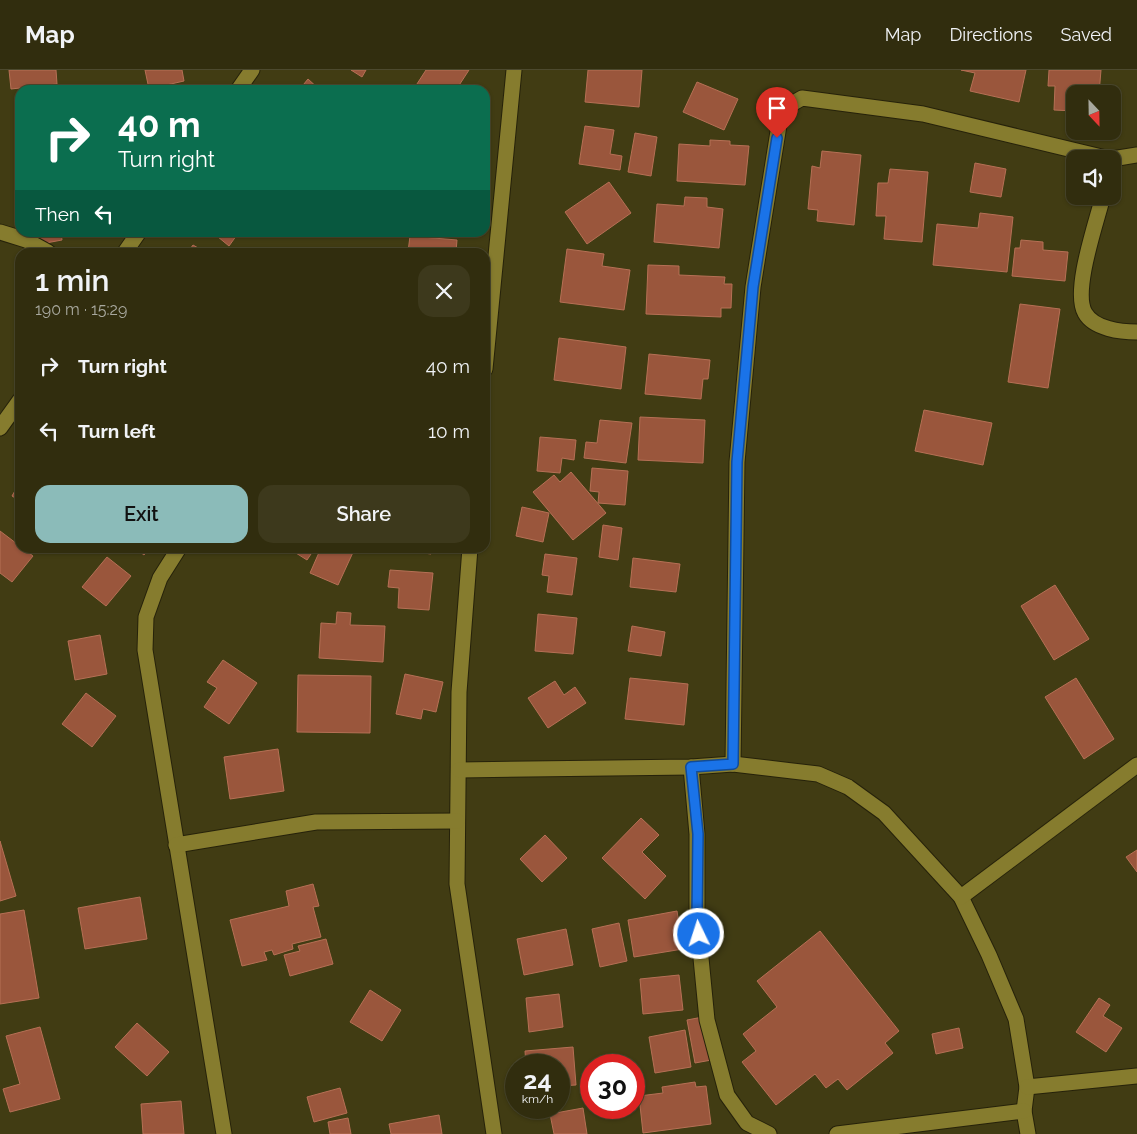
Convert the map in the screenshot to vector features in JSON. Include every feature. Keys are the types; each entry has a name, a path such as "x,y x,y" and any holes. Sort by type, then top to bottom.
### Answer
{"street":[{"path":"242,85 252,70"},
{"path":"490,317 514,70"},
{"path":"733,764 737,462 753,287 780,119 790,105 802,98 923,114 1071,150"},
{"path":"1121,158 1137,155"},
{"path":"1102,205 1083,274 1081,300 1085,313 1097,324 1123,332 1137,332"},
{"path":"0,232 15,237"},
{"path":"16,237 41,248"},
{"path":"128,248 136,237"},
{"path":"0,428 15,407"},
{"path":"176,553 160,578 146,617 145,650 224,1134"},
{"path":"470,553 459,692 457,884 494,1134"},
{"path":"458,770 691,767 733,764 818,774 848,787 884,813 962,897 1016,1019 1027,1087 1024,1111 1028,1134"},
{"path":"962,897 1137,765"},
{"path":"691,767 698,834 697,918 707,1020 727,1095 746,1123 768,1134"},
{"path":"176,845 316,822 457,821"},
{"path":"1027,1087 1137,1076"},
{"path":"837,1134 1024,1111"}],"building":[{"path":"9,70 56,70 57,84 15,85 15,89 11,89"},
{"path":"145,70 182,70 184,81 166,85 148,85"},
{"path":"351,70 366,70 362,77"},
{"path":"426,70 469,70 459,85 416,85"},
{"path":"588,70 642,70 639,107 585,102"},
{"path":"961,70 1026,70 1019,102 970,91 975,73"},
{"path":"1049,70 1101,70 1100,85 1066,85 1066,111 1054,110 1055,86 1048,86"},
{"path":"308,79 315,85 303,85"},
{"path":"697,82 738,99 724,130 683,112"},
{"path":"585,126 614,130 610,154 622,156 620,170 579,164"},
{"path":"635,133 657,137 651,176 628,172"},
{"path":"710,140 730,141 730,145 749,146 745,185 677,181 679,144 710,146"},
{"path":"822,151 861,155 854,225 817,221 818,210 808,209 812,166 820,168"},
{"path":"975,163 1006,169 1001,197 970,192"},
{"path":"890,169 928,172 922,242 884,239 886,216 876,216 878,183 888,183"},
{"path":"609,182 631,213 587,244 565,212"},
{"path":"685,197 707,198 707,207 723,209 719,248 654,242 657,204 684,206"},
{"path":"980,213 1013,217 1007,272 933,265 937,224 978,228"},
{"path":"34,237 62,237 62,240 35,245"},
{"path":"218,237 235,237 229,246"},
{"path":"410,237 457,240 456,248 408,248"},
{"path":"1021,240 1043,242 1043,250 1068,252 1065,281 1012,276 1015,248 1020,248"},
{"path":"567,249 604,254 602,266 630,270 624,310 560,302"},
{"path":"648,265 679,266 679,275 725,277 724,284 732,284 731,308 721,308 721,317 646,314"},
{"path":"1020,304 1060,309 1048,388 1008,382"},
{"path":"559,338 626,347 621,389 554,380"},
{"path":"649,354 710,360 708,379 703,379 701,399 645,394"},
{"path":"924,410 992,423 983,465 915,451"},
{"path":"640,417 705,420 703,463 638,460"},
{"path":"600,420 632,423 626,463 584,458 586,442 597,443"},
{"path":"540,437 576,440 574,460 562,458 560,473 537,471"},
{"path":"592,468 628,471 625,505 598,503 599,492 590,491"},
{"path":"571,472 606,513 573,540 533,492 554,475 560,482"},
{"path":"522,507 549,513 543,542 516,536"},
{"path":"603,525 622,528 618,560 599,557"},
{"path":"0,531 15,542 15,553 29,553 33,556 12,582 0,573"},
{"path":"296,553 312,553 307,560"},
{"path":"319,553 353,553 338,585 310,573"},
{"path":"545,554 577,558 572,595 547,592 549,576 542,575"},
{"path":"107,557 131,576 106,606 82,587"},
{"path":"633,558 680,564 676,592 630,587"},
{"path":"390,570 433,573 429,610 398,608 399,588 388,587"},
{"path":"1055,585 1089,639 1054,660 1021,606"},
{"path":"337,612 351,613 350,625 385,626 383,662 319,658 321,623 336,624"},
{"path":"538,614 577,618 573,654 535,651"},
{"path":"632,626 665,632 661,656 628,651"},
{"path":"100,635 107,674 75,680 68,641"},
{"path":"223,660 257,683 229,724 204,707 217,688 207,682"},
{"path":"405,674 443,682 436,712 423,709 421,719 396,714"},
{"path":"298,675 371,676 370,733 297,732"},
{"path":"630,678 688,684 684,725 625,719"},
{"path":"1076,678 1114,739 1084,759 1045,697"},
{"path":"555,681 564,695 575,687 586,703 548,728 528,698"},
{"path":"86,693 116,716 92,747 62,724"},
{"path":"278,749 284,791 230,799 224,757"},
{"path":"641,818 659,835 642,852 666,876 645,899 602,858"},
{"path":"545,835 567,858 542,882 520,859"},
{"path":"0,841 16,896 0,901"},
{"path":"1137,850 1137,872 1126,857"},
{"path":"313,884 319,906 313,907 321,937 292,944 293,949 274,955 272,950 264,952 267,960 242,966 230,920 289,906 286,891"},
{"path":"140,897 147,939 85,949 78,908"},
{"path":"24,910 39,998 0,1004 0,914"},
{"path":"677,911 683,949 634,957 628,920"},
{"path":"619,923 627,961 600,967 592,929"},
{"path":"566,929 573,965 524,975 517,939"},
{"path":"820,931 899,1031 885,1043 893,1053 847,1090 838,1079 826,1088 815,1074 776,1105 742,1062 756,1051 743,1034 777,1007 757,981"},
{"path":"326,939 333,964 290,976 284,955 300,951 298,946"},
{"path":"679,975 683,1010 643,1014 640,979"},
{"path":"370,990 401,1010 382,1041 350,1022"},
{"path":"559,994 563,1027 529,1032 526,998"},
{"path":"1099,998 1110,1005 1103,1016 1122,1028 1106,1052 1076,1032"},
{"path":"708,1016 717,1059 695,1063 687,1020"},
{"path":"137,1023 169,1052 147,1076 115,1047"},
{"path":"40,1027 60,1099 10,1112 3,1089 20,1084 6,1036"},
{"path":"959,1028 963,1048 936,1054 932,1034"},
{"path":"685,1030 691,1067 655,1073 649,1037"},
{"path":"573,1047 576,1085 570,1085 570,1054 525,1054 525,1051"},
{"path":"695,1082 696,1087 706,1086 711,1124 643,1133 641,1119 645,1119 645,1095 663,1093 662,1087"},
{"path":"340,1088 347,1113 314,1122 307,1097"},
{"path":"181,1101 184,1134 143,1134 141,1104"},
{"path":"580,1109 580,1119 585,1119 587,1134 554,1134 551,1119 570,1119 570,1110"},
{"path":"439,1115 442,1134 391,1134 389,1124"},
{"path":"348,1118 351,1134 330,1134 328,1122"}],"route":[{"path":"699,934 697,918 698,834 691,767 733,764 737,462 753,287 777,138"}]}
